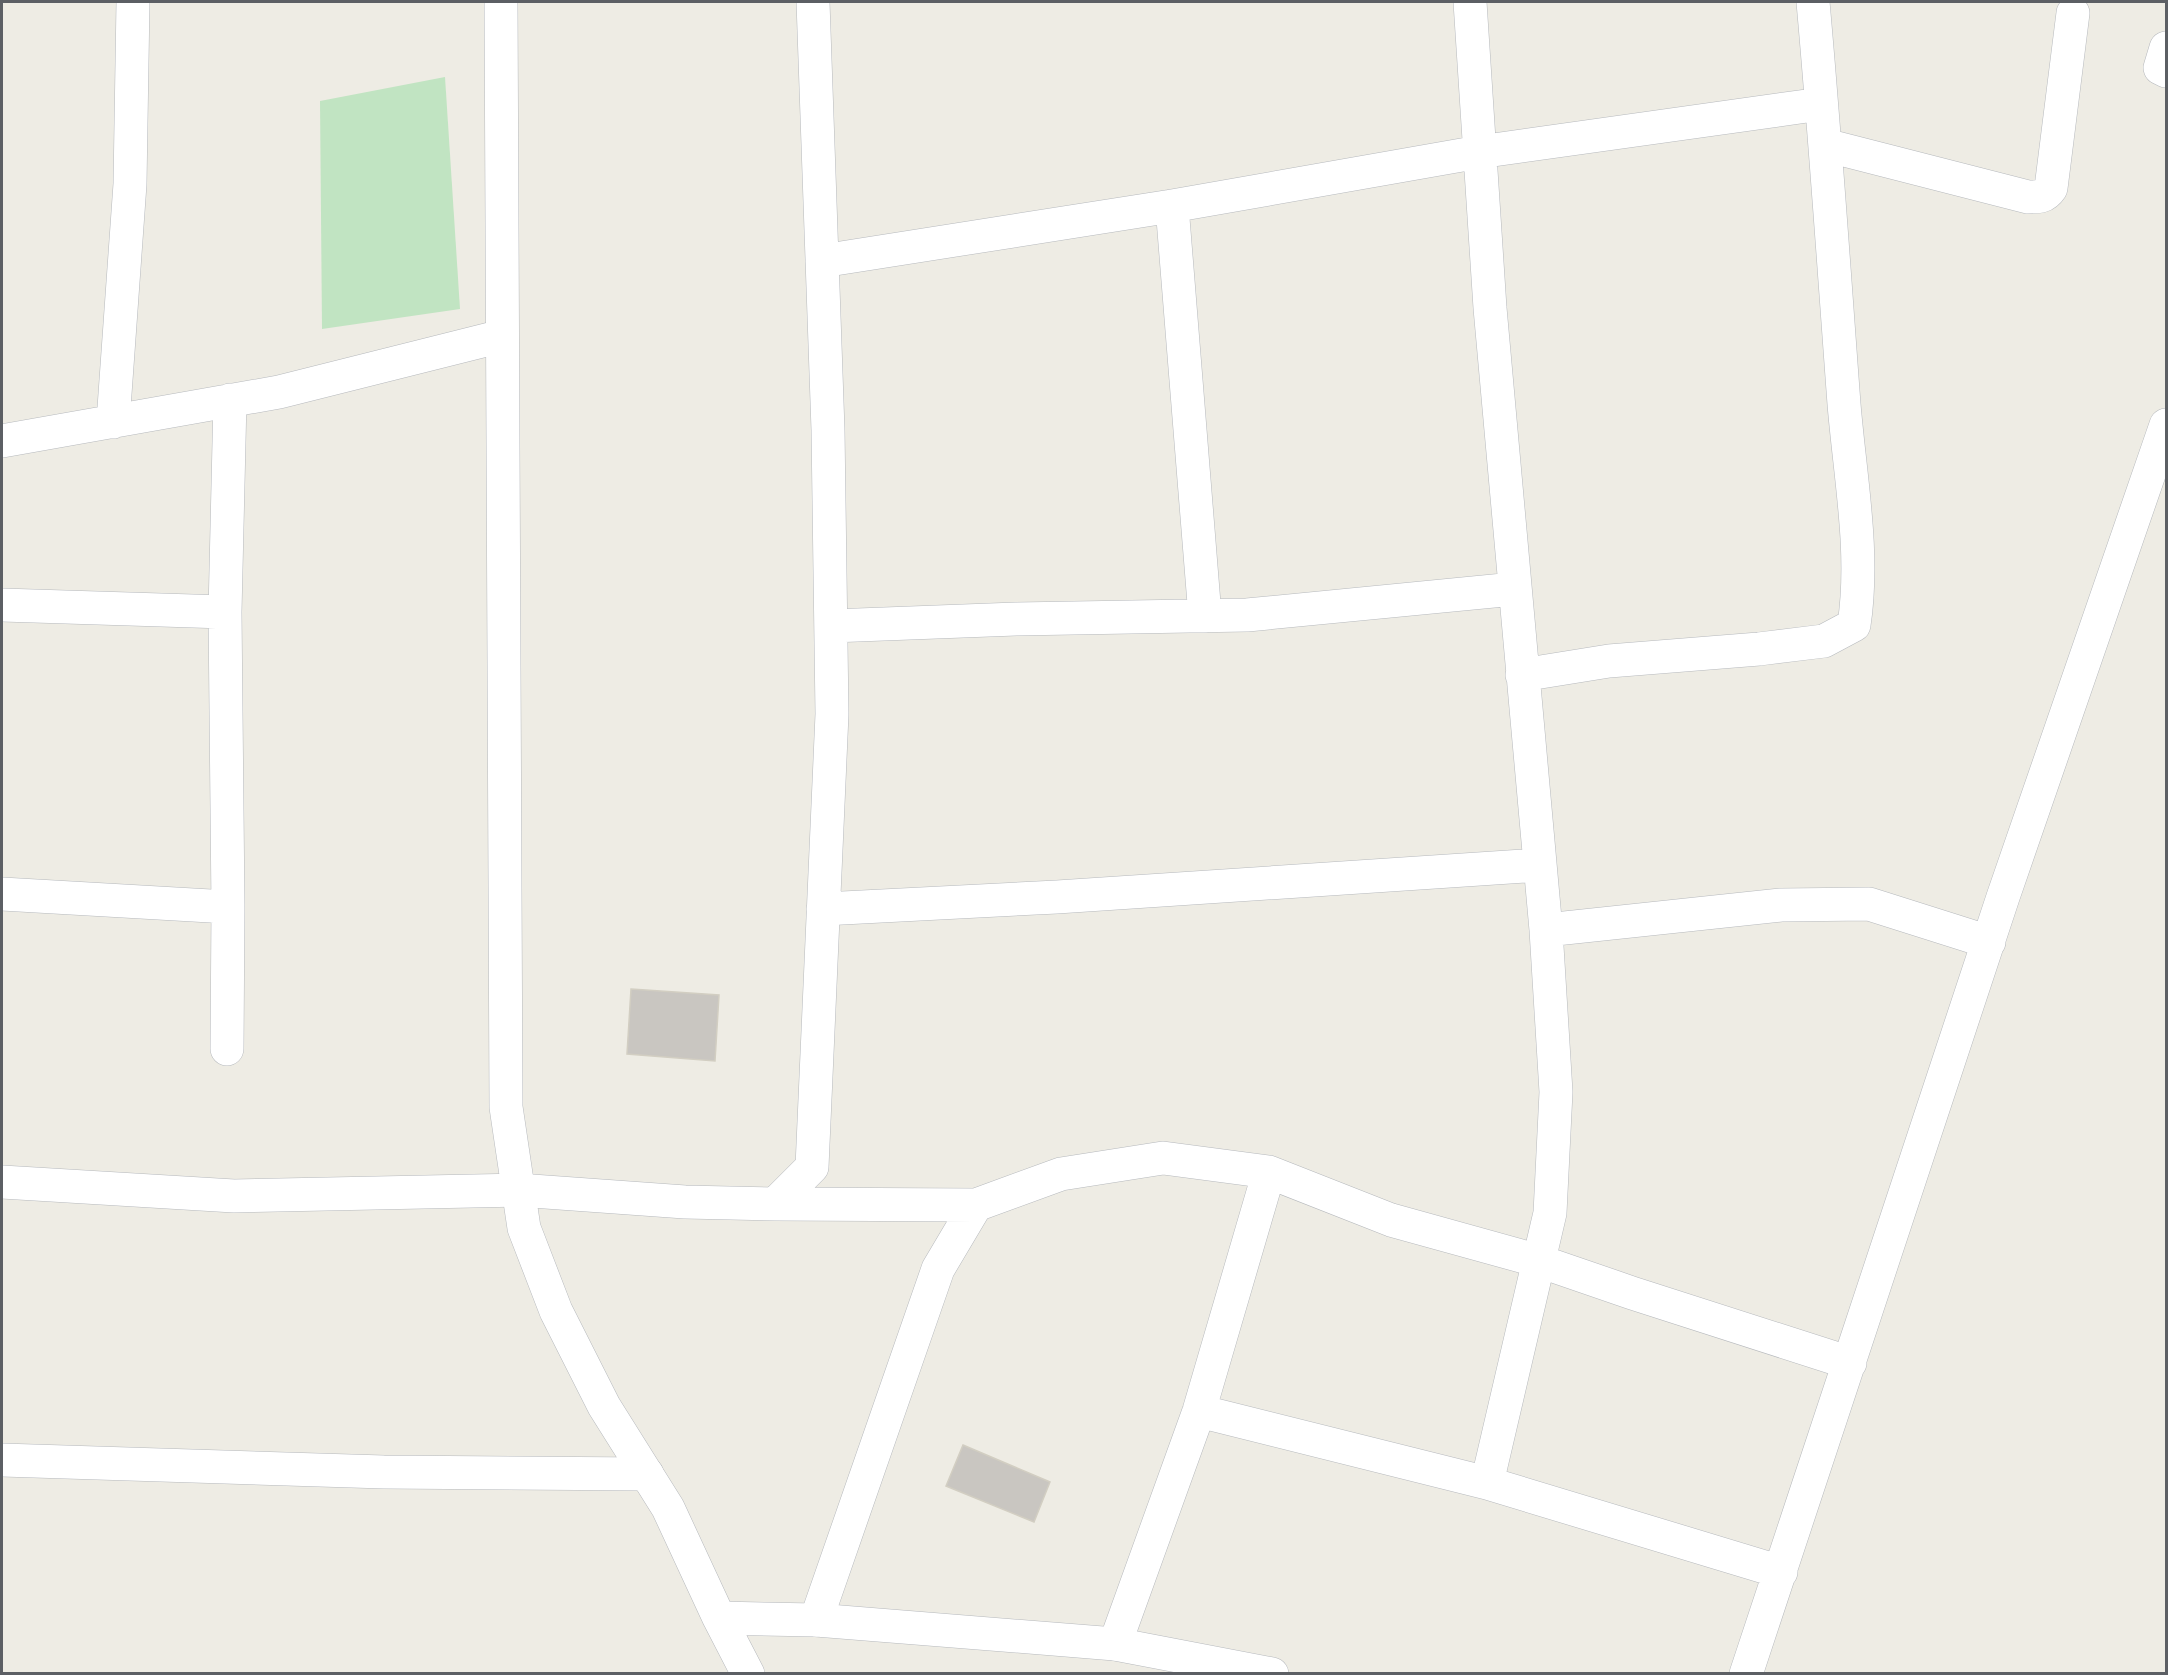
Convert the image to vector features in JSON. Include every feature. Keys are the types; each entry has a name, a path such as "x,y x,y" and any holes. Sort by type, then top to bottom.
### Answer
{"street":[{"path":"113,422 130,184 134,2"},
{"path":"501,2 506,1107 524,1228 556,1311 604,1406 668,1508 719,1618 748,1674"},
{"path":"775,1204 812,1167 832,714 828,430 813,2"},
{"path":"1470,2 1490,308 1546,930 1556,1092 1550,1213 1487,1483"},
{"path":"1522,675 1609,661 1759,649 1824,641 1854,625 1858,597 1857,548 1813,2"},
{"path":"1824,145 2028,197 2047,194 2051,188 2073,14"},
{"path":"2166,48 2160,68 2166,71"},
{"path":"822,261 1172,206 1479,152 1821,104"},
{"path":"1172,206 1205,616"},
{"path":"2,441 279,392 502,336"},
{"path":"227,1049 225,612 230,400"},
{"path":"1746,1674 1989,942 2166,425"},
{"path":"831,626 1016,619 1247,615 1514,589"},
{"path":"2,605 225,612"},
{"path":"823,909 1057,897 1539,865"},
{"path":"2,894 228,907"},
{"path":"1546,930 1781,905 1869,903 1989,942"},
{"path":"2,1182 234,1196 519,1190 685,1202 976,1205 1061,1174 1163,1158 1269,1172 1391,1220 1539,1261 1850,1363"},
{"path":"1115,1644 1199,1411 1269,1172"},
{"path":"816,1620 938,1269 976,1205"},
{"path":"1199,1411 1487,1483 1781,1572"},
{"path":"2,1460 384,1472 647,1474"},
{"path":"719,1618 816,1620 1115,1644 1272,1674"}],"green space":[{"path":"445,77 460,309 322,329 320,101"}],"building":[{"path":"631,989 719,995 715,1061 627,1054"},
{"path":"963,1445 1050,1482 1034,1522 946,1486"}]}
